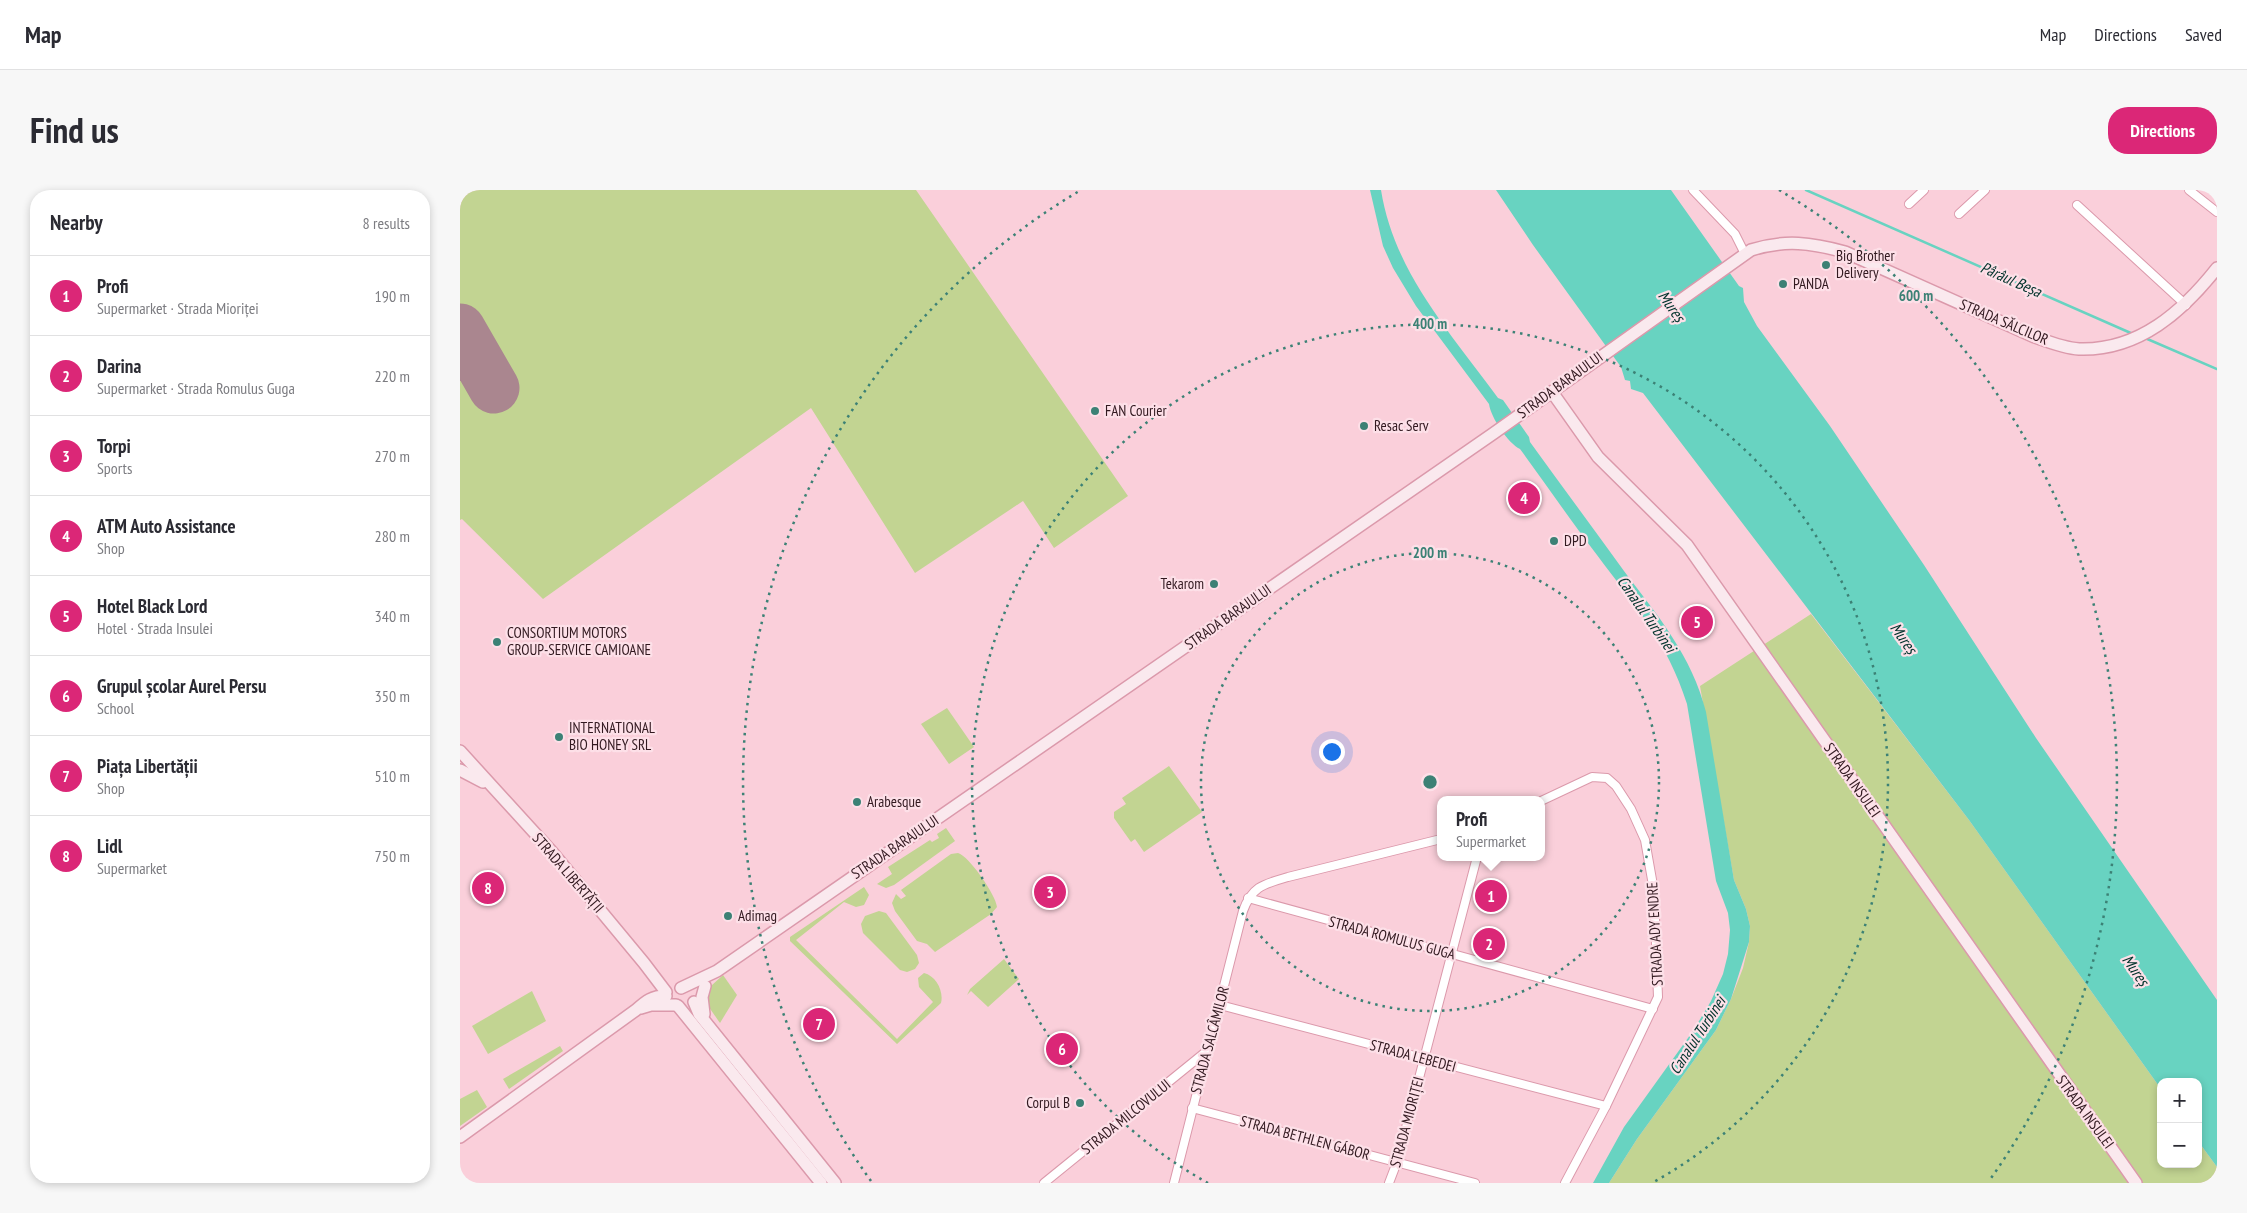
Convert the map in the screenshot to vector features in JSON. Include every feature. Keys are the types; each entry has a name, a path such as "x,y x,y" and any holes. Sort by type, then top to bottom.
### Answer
{"main road":[{"name":"STRADA SĂLCILOR","path":"1740,257 1770,244 1782,242 1820,245 1846,252 2058,345 2078,349 2111,346 2159,326 2186,305 2217,268"},
{"name":"STRADA BARAJULUI","path":"646,1001 717,971 1495,432 1740,257"},
{"name":"STRADA INSULEI","path":"1552,392 1598,457 1688,545 2136,1183"},
{"name":"STRADA LIBERTĂȚII","path":"460,751 552,852 646,965 672,990"},
{"name":"STRADA LIBERTĂȚII","path":"460,770 489,785"},
{"path":"460,1136 646,1001 651,984 646,965"},
{"name":"STRADA BARAJULUI","path":"694,1000 717,971"},
{"path":"705,986 702,1004 714,1033"},
{"path":"821,1183 677,1005 672,990 691,992 699,1014 835,1183"},
{"path":"636,1010 651,1005 688,1007 694,1000"}],"street":[{"path":"1693,190 1735,234 1740,257"},
{"path":"1909,204 1924,190"},
{"path":"1959,214 1985,190"},
{"path":"2189,190 2217,212"},
{"path":"2077,205 2186,305"},
{"name":"STRADA ADY ENDRE","path":"1545,799 1585,779 1603,777 1616,786 1636,816 1645,840 1654,891 1658,992 1653,1009 1606,1106 1564,1183"},
{"path":"1248,898 1252,892 1267,883 1437,840"},
{"name":"STRADA MIORIȚEI","path":"1389,1183 1397,1162 1476,861"},
{"name":"STRADA ROMULUS GUGA","path":"1248,898 1653,1009"},
{"name":"STRADA SALCÂMILOR","path":"1174,1183 1248,898"},
{"name":"STRADA LEBEDEI","path":"1220,1006 1606,1106"},
{"name":"STRADA MILCOVULUI","path":"1044,1183 1208,1050"},
{"name":"STRADA BETHLEN GÁBOR","path":"1192,1108 1475,1183"}],"shaded area":[{"path":"460,190 916,190 1128,496 1054,548 1023,501 915,573 811,408 543,599 462,519 460,520"},
{"path":"1811,614 1969,820 2157,1083 2157,1168 2202,1168 2202,1146 2217,1167 2217,1183 1609,1183 1637,1139 1716,1030 1743,968 1749,942 1750,926 1746,909 1734,880 1700,686"},
{"path":"947,708 974,747 949,764 921,724"},
{"path":"1169,766 1202,812 1144,852 1135,839 1131,842 1114,818 1114,812 1126,804 1122,798"},
{"path":"946,828 955,841 894,885 886,888 877,884 892,874 888,867 930,840 932,842 939,838 937,834"},
{"path":"958,853 969,861 981,877 992,894 997,907 991,914 935,952 927,944 917,941 895,911 892,903 896,894 901,899 906,896 901,890 951,854"},
{"path":"864,887 869,895 864,905 856,907 844,902 796,940 897,1039 933,1002 919,987 918,978 924,973 932,977 940,989 941,1003 897,1044 790,941 790,937"},
{"path":"879,911 886,913 917,955 919,963 915,969 907,972 900,970 863,933 861,924 865,916"},
{"path":"1004,959 1019,979 988,1007 971,991 967,995 970,989"},
{"path":"723,975 737,995 720,1023 706,1003 711,986"},
{"path":"532,991 546,1021 488,1054 472,1026"},
{"path":"560,1046 563,1051 509,1089 503,1079"},
{"path":"477,1090 487,1107 460,1126 460,1099"}],"water":[{"name":"Canalul Turbinei","path":"1370,190 1381,190 1388,220 1398,248 1426,300 1498,398 1503,400 1529,437 1530,442 1672,637 1692,673 1706,712 1734,880 1746,909 1750,926 1749,942 1731,999 1716,1030 1637,1139 1609,1183 1593,1183 1624,1127 1693,1031 1711,1001 1723,974 1728,954 1730,930 1728,913 1716,881 1687,704 1670,661 1649,625 1520,449 1501,430 1490,410 1489,404 1416,306 1393,268 1383,246"},
{"name":"Mureș","path":"1496,190 1671,190 1739,286 1743,288 1744,302 1757,326 1830,426 1924,565 2036,738 2217,1000 2217,1167 2202,1146 2202,1078 2157,1078 2157,1083 1969,820 1643,393 1631,389 1630,381 1625,380 1621,367 1533,245"}],"waterway":[{"name":"Pârâul Beșa","path":"1806,190 2133,334"},
{"name":"Pârâul Beșa","path":"2145,338 2217,369"}],"taxiway":[{"path":"460,371 474,354"}],"runway":[{"path":"460,329 494,388"}],"place":[{"name":"Big Brother Delivery","path":"1826,265"},
{"name":"PANDA","path":"1783,284"},
{"name":"FAN Courier","path":"1095,411"},
{"name":"Resac Serv","path":"1364,426"},
{"name":"ATM Auto Assistance","path":"1524,498"},
{"name":"DPD","path":"1554,541"},
{"name":"Tekarom","path":"1214,584"},
{"name":"Hotel Black Lord","path":"1697,622"},
{"name":"CONSORTIUM MOTORS GROUP-SERVICE CAMIOANE","path":"497,642"},
{"name":"INTERNATIONAL BIO HONEY SRL","path":"559,737"},
{"name":"Arabesque","path":"857,802"},
{"name":"Lidl","path":"488,888"},
{"name":"Torpi","path":"1050,892"},
{"name":"Profi","path":"1491,896"},
{"name":"Adimag","path":"728,916"},
{"name":"Darina","path":"1489,944"},
{"name":"Piața Libertății","path":"819,1024"},
{"name":"Grupul școlar Aurel Persu","path":"1062,1049"},
{"name":"Corpul B","path":"1080,1103"}]}
